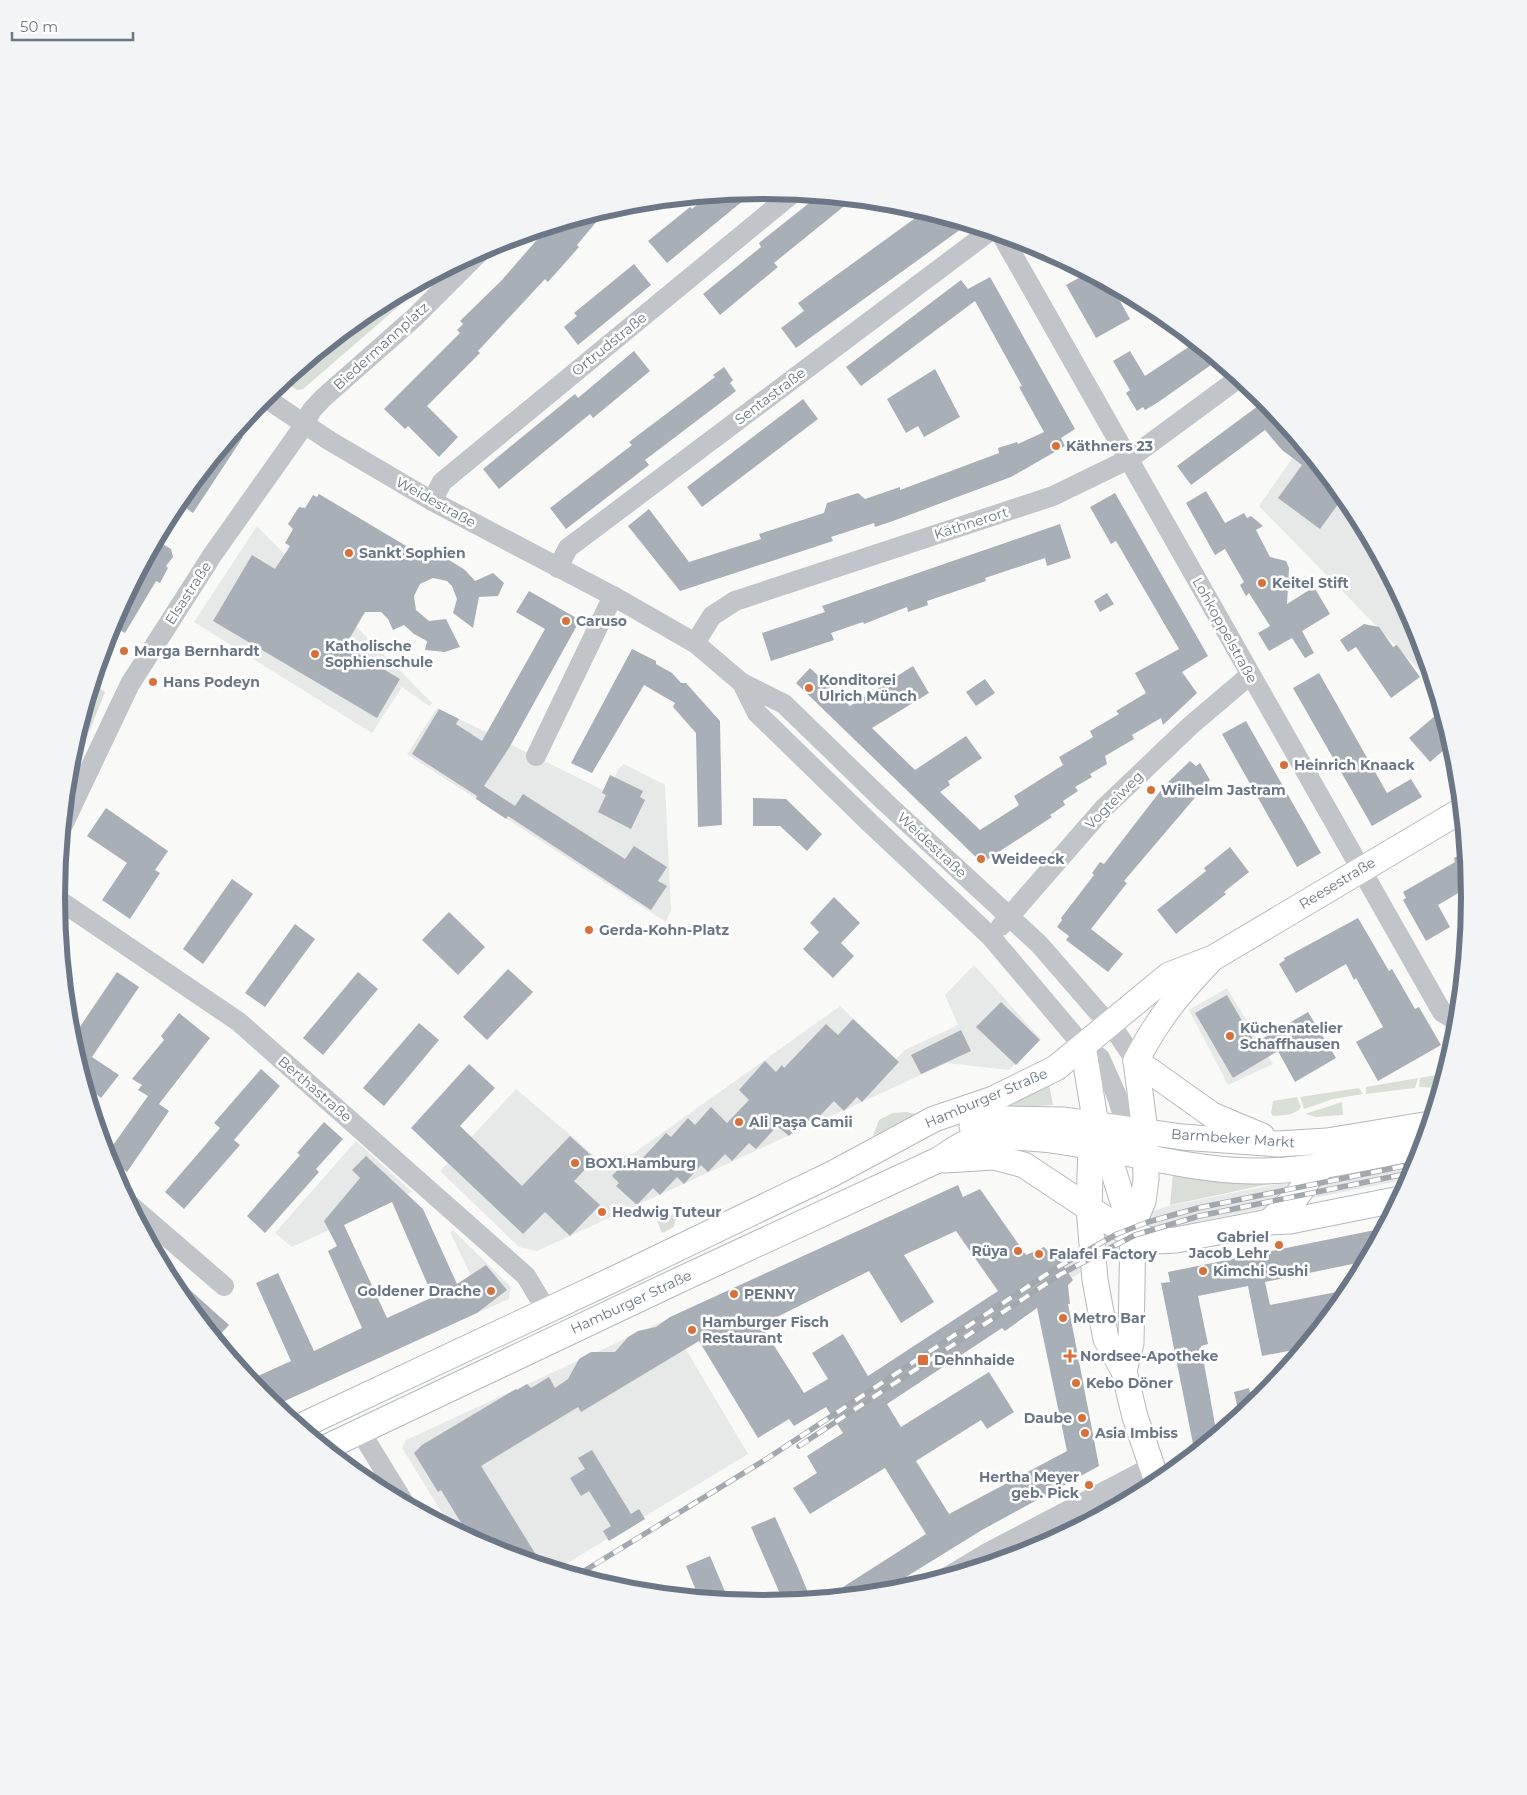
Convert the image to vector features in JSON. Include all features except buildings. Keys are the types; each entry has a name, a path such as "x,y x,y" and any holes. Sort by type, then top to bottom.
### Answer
{"main road":[{"name":"Reesestraße","path":"1084,1046 1169,975 1213,958 1457,813"},
{"name":"Reesestraße","path":"1136,1061 1150,1033 1170,1004 1213,958"},
{"name":"Hamburger Straße","path":"304,1424 547,1311 832,1174 934,1119 993,1099 1056,1068 1084,1046"},
{"path":"1084,1046 1098,1140 1134,1230"},
{"path":"1124,1371 1131,1343 1134,1230 1143,1201 1147,1157 1136,1129 1136,1061"},
{"path":"1136,1061 1212,1115 1278,1144"},
{"name":"Hamburger Straße","path":"832,1174 950,1130 1008,1119 1065,1120 1098,1140"},
{"name":"Barmbeker Markt","path":"1098,1140 1136,1129 1182,1137 1278,1144 1327,1141 1424,1125"},
{"name":"Hamburger Straße","path":"330,1446 666,1286 938,1160 970,1141 1014,1136 1098,1140"},
{"path":"1098,1140 1089,1208 1094,1272 1106,1339 1124,1371 1154,1476"},
{"name":"Barmbeker Markt","path":"1098,1140 1147,1157 1180,1164 1250,1171 1324,1166 1415,1148"},
{"name":"Hamburger Straße","path":"938,1160 994,1157 1024,1165 1089,1208"},
{"path":"1268,1222 1296,1196 1309,1178 1324,1166"},
{"path":"1089,1208 1154,1241 1176,1240 1268,1222 1290,1221 1393,1200"}],"street":[{"name":"Ortrudstraße","path":"432,501 442,482 785,199"},
{"name":"Sentastraße","path":"558,568 568,548 985,235"},
{"name":"Lohkoppelstraße","path":"1006,243 1442,1012 1451,1018"},
{"name":"Biedermannplatz","path":"305,424 311,411 323,398 415,317 466,266"},
{"name":"Käthnerort","path":"695,643 712,616 735,601 1052,496 1129,459 1234,382"},
{"name":"Weidestraße","path":"272,402 432,501 614,596 695,643 742,683 784,704 885,802 1039,944 1108,1024"},
{"name":"Elsastraße","path":"71,809 137,671 213,554 305,424"},
{"path":"536,756 614,596"},
{"name":"Vogteiweg","path":"991,937 1010,918 1057,859 1103,809 1190,726 1250,675"},
{"name":"Weidestraße","path":"742,683 757,712 870,823 991,937 1084,1046 1100,1058 1116,1094 1136,1129"},
{"name":"Berthastraße","path":"65,904 239,1022 526,1276 547,1311"},
{"path":"1108,1024 1136,1061"},
{"path":"142,1215 224,1286"},
{"path":"360,1432 397,1492"},
{"path":"966,1565 987,1553 1154,1476"}],"shaded area":[{"path":"414,293 303,389 297,390 289,385 338,343"},
{"path":"1299,449 1344,509 1368,548 1409,630 1426,677 1259,506"},
{"name":"Katholische Sophienschule","path":"257,526 432,703 429,706 402,687 372,733 194,622"},
{"path":"98,687 105,692 79,757"},
{"path":"437,708 607,792 619,768 624,764 665,785 671,910 666,922 407,754"},
{"path":"974,965 1041,1039 1009,1070 947,1063 537,1251 519,1247 440,1171 516,1089 603,1163 634,1153 840,1006 896,1059 905,1050 958,1025 945,995"},
{"name":"Küchenatelier Schaffhausen","path":"1227,988 1273,1064 1228,1085 1189,1010"},
{"path":"1439,1074 1435,1088 1419,1087 1420,1078"},
{"path":"1418,1078 1415,1088 1366,1094 1366,1087"},
{"path":"1049,1084 1053,1105 1005,1108 1002,1105"},
{"path":"1359,1088 1363,1094 1333,1099 1304,1109 1300,1097"},
{"path":"1297,1097 1301,1107 1298,1110 1288,1114 1273,1116 1271,1113 1273,1101"},
{"path":"1342,1102 1343,1115 1316,1117 1305,1114"},
{"path":"907,1112 916,1114 873,1136 879,1120 893,1113"},
{"path":"356,1141 412,1192 292,1247 275,1233"},
{"path":"1412,1157 1402,1180 1197,1222 1163,1232 1114,1254 1071,1278 1059,1259 1134,1218 1168,1206"},
{"path":"1173,1172 1303,1177 1170,1205"},
{"path":"677,1213 674,1227 662,1233 657,1221"},
{"path":"453,1230 511,1287 509,1299 477,1313 466,1279 471,1276 450,1232"},
{"path":"668,1319 748,1454 563,1566 496,1543 446,1519 402,1448 406,1440"}],"railway":[{"path":"583,1572 768,1458 1056,1268 1117,1234 1148,1222 1198,1208 1409,1165"},
{"path":"799,1446 1061,1274 1135,1235 1199,1216 1405,1174"}],"place":[{"name":"Käthners 23","path":"1056,446"},
{"name":"Sankt Sophien","path":"349,553"},
{"name":"Keitel Stift","path":"1262,583"},
{"name":"Caruso","path":"566,621"},
{"name":"Marga Bernhardt","path":"124,651"},
{"name":"Katholische Sophienschule","path":"315,654"},
{"name":"Hans Podeyn","path":"153,682"},
{"name":"Konditorei Ulrich Münch","path":"809,688"},
{"name":"Heinrich Knaack","path":"1284,765"},
{"name":"Wilhelm Jastram","path":"1151,790"},
{"name":"Weideeck","path":"981,859"},
{"name":"Gerda-Kohn-Platz","path":"589,930"},
{"name":"Küchenatelier Schaffhausen","path":"1230,1036"},
{"name":"Ali Paşa Camii","path":"739,1122"},
{"name":"BOX1.Hamburg","path":"575,1163"},
{"name":"Hedwig Tuteur","path":"602,1212"},
{"name":"Gabriel Jacob Lehr","path":"1279,1245"},
{"name":"Rüya","path":"1018,1251"},
{"name":"Falafel Factory","path":"1039,1254"},
{"name":"Kimchi Sushi","path":"1203,1271"},
{"name":"Goldener Drache","path":"491,1291"},
{"name":"PENNY","path":"734,1294"},
{"name":"Metro Bar","path":"1063,1318"},
{"name":"Hamburger Fisch Restaurant","path":"692,1330"},
{"name":"Nordsee-Apotheke","path":"1070,1356"},
{"name":"Dehnhaide","path":"923,1360"},
{"name":"Kebo Döner","path":"1076,1383"},
{"name":"Daube","path":"1082,1418"},
{"name":"Asia Imbiss","path":"1085,1433"},
{"name":"Hertha Meyer geb. Pick","path":"1089,1485"}]}
